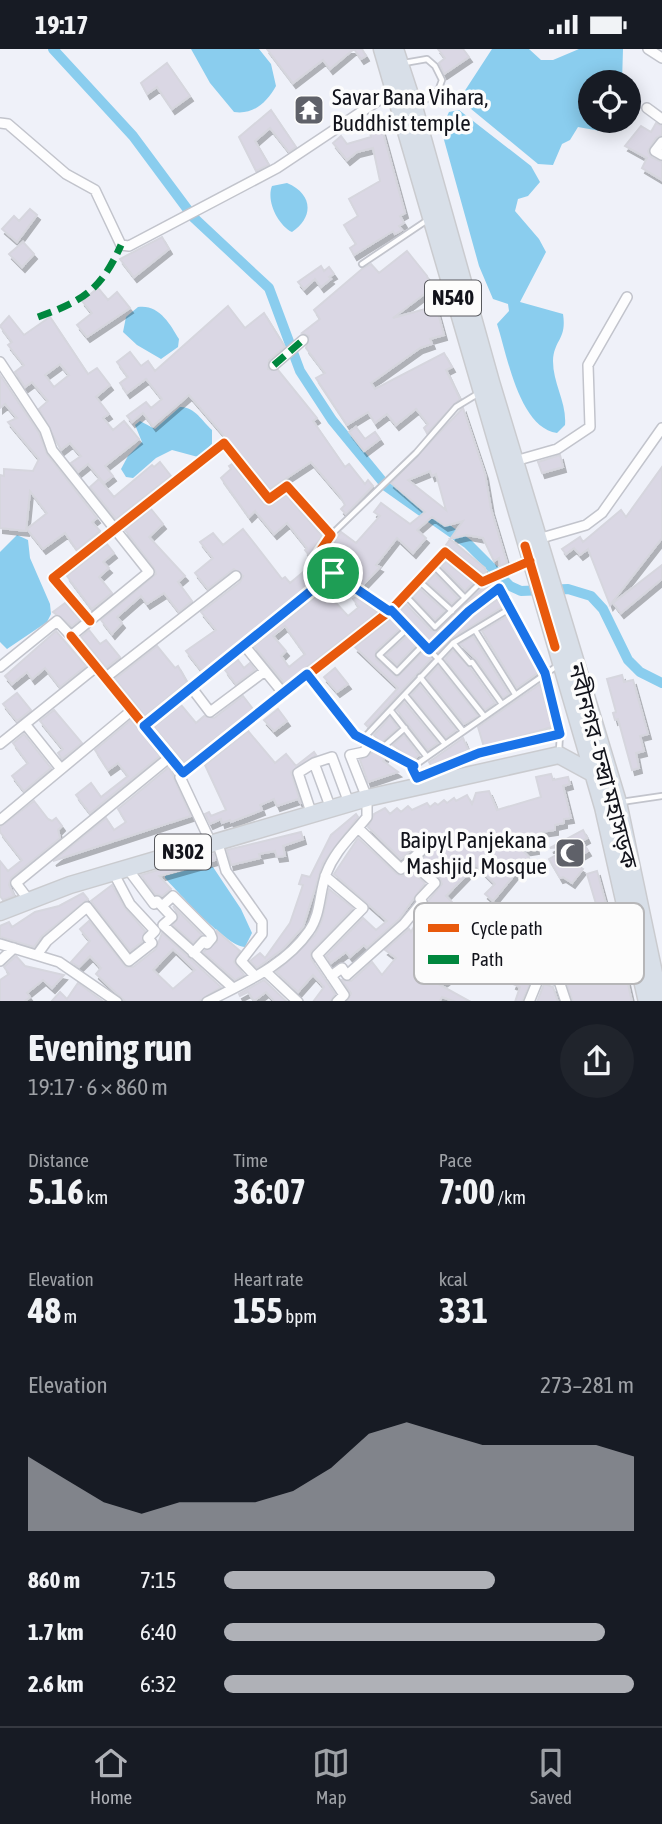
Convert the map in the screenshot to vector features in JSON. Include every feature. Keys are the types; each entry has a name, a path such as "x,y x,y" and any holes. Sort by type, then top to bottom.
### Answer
{"highway":[{"name":"নবীনগর - চন্দ্রা মহাসড়ক","path":"382,49 481,392 562,642 618,802 639,903"},
{"name":"নবীনগর - চন্দ্রা মহাসড়ক","path":"397,56 515,461 533,547"},
{"name":"নবীনগর - চন্দ্রা মহাসড়ক","path":"562,642 560,663 592,773 623,903"},
{"path":"559,755 592,773"},
{"name":"N302","path":"2,908 120,870 418,782 559,755"},
{"name":"নবীনগর - চন্দ্রা মহাসড়ক","path":"644,926 660,1001"}],"street":[{"path":"648,49 662,58"},
{"path":"0,124 8,124 66,174 95,190 121,245 129,246 277,168 394,90"},
{"path":"646,108 662,119"},
{"path":"662,142 656,151 662,155"},
{"path":"515,461 557,449 590,427 588,365 627,297"},
{"path":"274,365 303,340"},
{"path":"0,362 45,430 52,450 149,572 71,636"},
{"path":"255,976 241,961 262,934 262,922 226,871 180,777 390,611 445,552 482,582 507,571 533,547 586,525 602,513 662,428"},
{"path":"90,621 53,579 224,443 269,499 286,486 331,535 316,557 333,573 390,611"},
{"path":"144,726 333,573"},
{"path":"105,678 236,576"},
{"path":"0,667 57,621 183,773"},
{"path":"244,645 283,693"},
{"path":"0,744 96,667"},
{"path":"191,687 210,712 265,671"},
{"path":"0,820 131,711"},
{"path":"25,724 61,769"},
{"path":"209,1001 281,961 311,929 318,912 325,876 342,845 368,817 367,798 350,755 364,752 367,741"},
{"path":"28,899 16,883 170,757"},
{"path":"312,815 298,773 314,763 332,757 349,803"},
{"path":"314,763 331,809"},
{"path":"358,828 401,869 421,851"},
{"path":"410,861 435,883 420,899 421,903"},
{"path":"120,870 153,904 157,901 172,917 163,925 233,988"},
{"path":"37,955 47,941 87,907 129,961 152,943 148,938 155,931 130,904 120,870"},
{"path":"325,876 363,908 317,955 344,995 338,1001"},
{"path":"162,906 173,896 210,933 212,938 207,944 204,941 193,953"},
{"path":"331,976 342,968 347,975 414,912"},
{"path":"0,944 59,962 116,1001"},
{"path":"0,961 14,949"},
{"path":"265,971 297,1001"},
{"path":"529,1001 536,984"},
{"path":"560,984 566,1001"}],"lane":[{"path":"397,56 427,59 435,66 442,80 438,91 414,107"},
{"path":"362,264 429,218"},
{"path":"331,535 456,407 481,392"},
{"path":"432,564 465,598"},
{"path":"418,580 452,611"},
{"path":"405,595 435,627 482,582"},
{"path":"429,650 469,611 499,588 545,673 560,734 559,755"},
{"path":"367,741 420,677 453,643 511,608"},
{"path":"390,611 437,658 484,716"},
{"path":"408,628 379,655 397,672 424,645"},
{"path":"475,630 514,694"},
{"path":"453,643 470,663 472,662 502,703"},
{"path":"560,663 412,768 418,782 479,753 560,734"},
{"path":"307,674 355,735 414,766"},
{"path":"420,677 463,731"},
{"path":"405,695 445,744"},
{"path":"391,711 427,757"},
{"path":"381,749 405,728"},
{"path":"618,802 662,796"}],"water":[{"path":"191,49 259,49 271,64 276,86 259,106 248,111 234,112 210,83"},
{"path":"492,49 529,49 541,60 553,60 579,49 623,49 622,70 578,70 578,127 570,140 562,144 553,165 538,164 465,104 464,92"},
{"path":"459,110 531,166 540,182 528,196 518,199 515,211 539,239 546,252 520,302 563,314 562,334 553,361 565,417 565,425 557,433 544,428 533,418 516,388 510,370 497,324 509,311 508,304 493,299 479,266 441,129 449,112"},
{"path":"287,183 302,193 307,206 304,220 292,232 278,218 271,199 272,186"},
{"path":"138,307 158,312 168,321 179,339 178,347 161,359 137,345 123,332 126,317"},
{"path":"180,407 190,409 212,430 212,444 198,457 172,450 156,458 133,478 126,477 121,469 128,456 142,442 135,425 140,421 155,429"},
{"path":"17,535 28,540 30,558 50,604 51,614 47,622 7,649 0,642 0,552"},
{"path":"206,865 213,867 241,909 252,933 245,947 215,929 165,878"}],"building":[{"path":"267,49 354,49 330,69 323,60 293,83"},
{"path":"354,49 362,49 366,56 361,59"},
{"path":"438,49 463,49 469,57 444,74 439,63 445,58"},
{"path":"167,63 190,96 172,109 157,87 147,94 141,83"},
{"path":"271,110 296,147 289,152 270,128 255,141 269,165 256,171 239,137"},
{"path":"380,122 405,213 400,216 404,223 399,226 402,230 395,234 393,231 354,255 350,248 356,244 344,225 358,216 349,199 380,181 373,148 357,152 347,160 333,143 341,136 347,144 371,137 368,125"},
{"path":"656,123 662,126 662,135 656,138 648,151 651,157 662,162 662,180 642,168 647,158 625,146 635,133 641,133 641,126 651,132"},
{"path":"30,209 37,215 17,242 2,229 14,216 19,221"},
{"path":"162,237 169,249 134,277 120,259"},
{"path":"23,242 34,254 22,267 9,254"},
{"path":"407,251 427,276 431,289 393,318 436,306 444,335 430,339 432,344 420,348 371,383 375,389 444,353 452,367 446,370 460,399 427,433 424,428 428,424 416,409 396,425 387,414 375,423 368,412 347,425 316,378 325,373 306,348 309,336 302,333 320,319 314,310 362,269 371,264 379,273"},
{"path":"321,266 324,271 329,267 334,274 329,277 331,279 321,287 315,279 304,289 298,282"},
{"path":"98,288 108,300 117,292 130,308 87,337 77,325 92,313 82,301"},
{"path":"228,306 245,328 264,313 285,347 269,360 268,369 278,370 317,418 313,421 345,467 349,464 365,484 368,480 373,486 346,514 341,509 345,505 340,496 311,462 270,489 189,395 153,426 143,413 132,422 127,416 146,402 151,408 162,399 146,379 127,393 120,383 128,377 117,362 130,352 141,366 148,361 155,371"},
{"path":"9,316 24,335 50,317 88,374 97,368 110,385 96,397 109,414 103,418 113,430 124,421 139,439 105,466 113,476 104,483 88,464 78,472 71,463 81,456 70,443 61,450 39,409 48,401 32,382 25,387 15,372 24,365 8,345 12,342 0,326","holes":["60,364 69,375 54,387 45,375"]},
{"path":"0,375 39,433 47,454 97,518 92,522 100,531 77,550 65,533 43,549 27,529 47,513 30,491 26,531 0,528 0,475 4,476 4,469 33,471 39,459 8,422 17,418 5,404 0,408"},
{"path":"463,408 485,474 491,509 507,563 500,566 499,558 494,561 483,538 467,535 450,539 463,521 445,526 432,517 417,530 426,538 413,553 397,538 376,565 380,567 363,585 325,556 341,532 356,543 380,516 374,512 381,503 410,524 425,512 391,483","holes":["430,471 432,476 436,474 446,510 408,480"]},
{"path":"356,427 365,439 375,432 380,439 364,451 349,432"},
{"path":"560,455 563,467 542,473 538,462"},
{"path":"160,462 171,476 116,519 90,487 99,479 114,497 152,465 154,467"},
{"path":"232,464 264,504 270,506 286,495 322,536 309,555 305,550 307,548 287,523 274,534 255,511 249,517 221,478 231,469 229,466"},
{"path":"662,467 662,538 610,605 588,549 580,555 574,548 566,554 562,549 580,537 583,542 621,510 626,517"},
{"path":"151,509 163,524 149,537 185,576 178,582 192,601 179,612 164,593 147,604 141,596 117,617 122,623 112,634 101,620 156,574 125,530"},
{"path":"243,529 282,579 285,577 290,583 313,564 323,573 202,671 186,651 216,630 201,612 240,582 243,576 234,569 208,589 195,573 213,558 200,542 213,533 223,545"},
{"path":"450,539 485,568 486,573 483,574 446,545"},
{"path":"107,544 114,553 103,562 109,568 99,577 112,593 92,609 67,576"},
{"path":"446,562 473,583 465,591 441,566"},
{"path":"662,565 662,579 621,613 613,603"},
{"path":"435,574 458,598 452,604 427,582"},
{"path":"494,584 429,643 399,612 406,604 431,630 437,631 481,589"},
{"path":"420,589 445,611 435,620 413,597"},
{"path":"324,590 348,616 359,607 353,599 356,597 378,612 285,684 254,646","holes":["285,626 305,654 289,667 281,656 286,651 273,636"]},
{"path":"500,598 504,606 451,639 438,652 436,650 470,617"},
{"path":"65,603 80,620 72,626 53,612"},
{"path":"509,615 539,672 517,688 482,631"},
{"path":"392,618 401,628 376,651 376,659 397,677 424,651 431,659 368,727 365,724 398,688 355,647"},
{"path":"89,630 100,644 106,640 120,657 106,668 81,637"},
{"path":"56,631 86,666 60,687 45,668 32,679 27,672 12,684 5,676"},
{"path":"408,635 417,644 397,665 386,655"},
{"path":"473,636 509,694 503,698 476,659 460,644"},
{"path":"157,646 175,668 178,666 187,682 145,716 115,679"},
{"path":"453,650 470,668 495,703 485,710 445,659"},
{"path":"238,660 244,668 250,663 255,670 236,684 225,670"},
{"path":"438,666 478,716 464,724 427,678"},
{"path":"335,668 348,684 337,692 324,677"},
{"path":"622,675 624,682 633,680 648,734 640,736 644,751 636,753 639,768 632,770 618,719 615,720 613,713 616,712 607,679"},
{"path":"540,684 552,727 484,747 478,727"},
{"path":"420,685 456,730 446,738 411,695"},
{"path":"17,693 31,710 17,721 3,704"},
{"path":"243,696 253,709 184,763 154,727 181,705 196,723 204,716 214,718"},
{"path":"404,702 438,743 428,750 397,710"},
{"path":"278,709 287,721 274,731 264,720"},
{"path":"54,710 82,743 62,759 58,753 63,749 40,721"},
{"path":"390,717 398,728 381,743 374,735"},
{"path":"131,720 160,756 90,813 76,795 91,783 101,797 128,776 118,763 108,770 95,750"},
{"path":"248,731 275,763 286,754 296,766 314,752 316,755 291,772 301,804 298,799 277,806 274,799 260,805 262,810 231,822 222,823 221,819 210,824 205,814 209,812 211,816 226,810 205,765"},
{"path":"24,734 51,768 24,791 12,776 28,763 13,743"},
{"path":"404,735 419,755 413,760 393,745"},
{"path":"463,738 468,750 432,767 429,762"},
{"path":"375,751 385,757 383,761 398,772 368,782 360,760"},
{"path":"169,767 191,816 53,861 106,818 114,830 126,822 118,809"},
{"path":"551,774 553,780 568,777 570,784 563,786 571,818 555,825 555,830 541,832 542,841 535,842 536,849 523,851 529,857 493,901 485,894 495,884 476,865 446,896 453,903 427,903 442,884 440,878 420,861 427,854 426,846 417,845 401,859 368,827 374,814 385,808 390,814 397,808 401,812 408,806 412,810 427,803 430,807 444,800 447,803 467,795 472,804 476,793 489,791 497,810 541,797 536,777"},
{"path":"34,801 48,819 52,821 56,818 62,826 58,830 60,838 11,878 9,885 14,896 3,900 0,896 0,861 8,871 22,860 0,832 0,827"},
{"path":"356,814 358,817 323,863 303,927 283,949 257,968 250,961 260,953 265,958 290,923 303,885 299,884 302,875 310,877 331,835"},
{"path":"583,830 587,838 582,841 588,851 571,861 583,869 572,883 560,878 549,859 572,846 550,848"},
{"path":"301,832 303,839 283,846 285,856 277,857 275,851 259,854 260,858 231,865 227,850"},
{"path":"358,838 397,874 403,876 410,870 425,883 399,919 367,948 364,945 350,957 346,952 331,963 326,956 363,918 376,930 387,921 334,874"},
{"path":"214,854 215,860 159,876 171,889 162,896 155,894 141,875"},
{"path":"597,871 606,903 596,903 587,874"},
{"path":"112,885 125,908 145,931 142,942 130,951 91,901"},
{"path":"329,889 353,908 311,952 311,959 335,994 331,1001 314,1001 324,987 313,975 298,992 276,972 315,935 322,920"},
{"path":"83,893 88,899 42,936 34,947 0,937 0,926 9,922 12,927 35,912 59,906"},
{"path":"173,906 202,935 193,943 173,925 179,916"},
{"path":"89,921 126,967 133,967 156,949 162,933 221,987 200,1001 125,1001 96,974 101,968 90,956 79,967 71,962 90,941 80,929","holes":["173,949 195,970 173,989 153,970"]},
{"path":"414,927 414,984 441,984 469,1001 453,1001 442,997 440,1001 347,1001 351,993 342,980 351,981 372,962 382,975 396,958 385,950 409,929 411,932"},
{"path":"217,931 240,951 234,962 244,975 235,980 203,952 217,942"},
{"path":"16,956 25,966 64,975 52,988 43,980 27,993 30,997 25,1001 0,1001 0,980 9,974 4,967"},
{"path":"264,980 286,1001 274,1001 266,992 254,1001 248,992 240,996 239,994"},
{"path":"78,983 103,1001 52,1001 60,992 67,999"},
{"path":"513,984 530,984 522,1001 515,1001 520,987"},
{"path":"544,984 553,987 558,1001 537,1001"},
{"path":"567,984 628,984 632,1001 573,1001"}],"waterway":[{"path":"53,49 133,136 188,210"},
{"path":"193,217 269,288 300,371 332,420 387,487 468,544 510,586 521,591 568,589 591,596 603,609 628,660 640,672 662,683"}],"marked path":[{"path":"38,317 89,292 106,273 121,245"},
{"path":"274,365 303,340"}],"cycle path":[{"path":"90,621 53,578 224,443 269,499 287,486 331,535 316,557 332,572 389,611"},
{"path":"525,546 555,647"},
{"path":"71,636 183,773 391,610 445,552 482,582 530,561"}],"place":[{"name":"Savar Bana Vihara, Buddhist temple","path":"309,110"},
{"name":"Baipyl Panjekana Mashjid, Mosque","path":"570,853"}],"route":[{"path":"333,573 391,610 429,650 469,611 499,588 545,673 560,734 479,753 417,778 412,768 414,766 355,735 307,674 183,773 144,726 333,573"}]}
